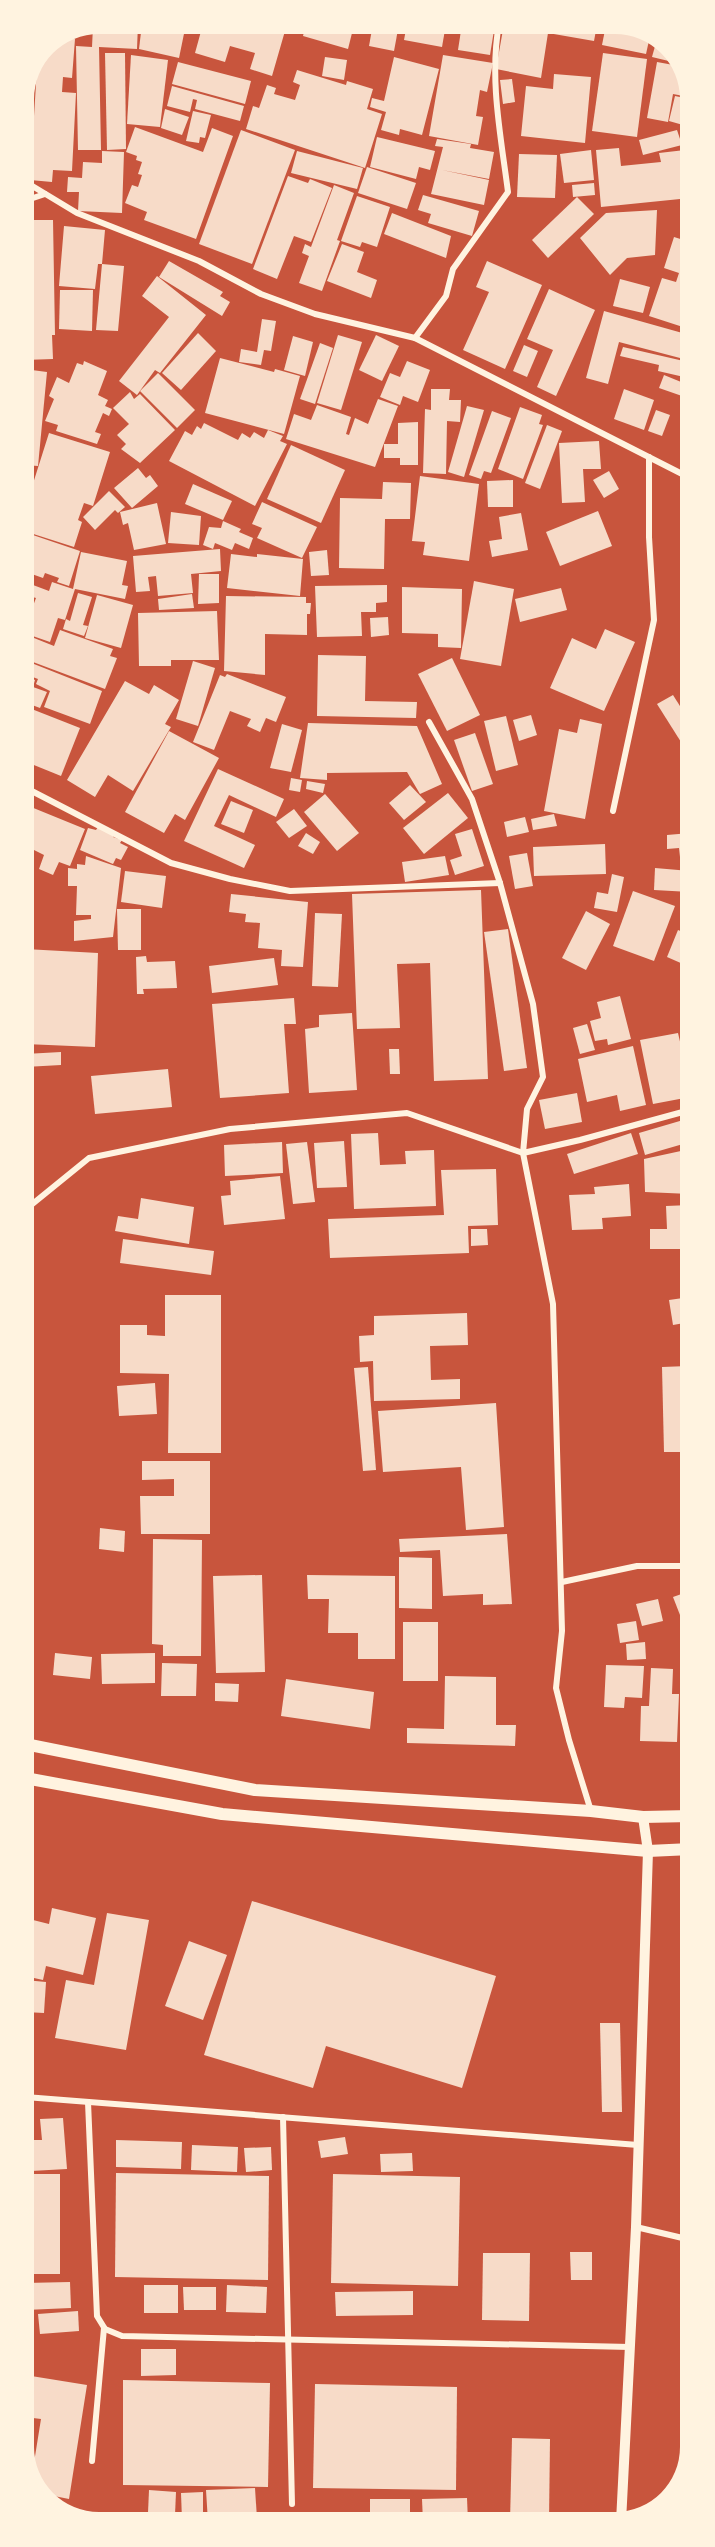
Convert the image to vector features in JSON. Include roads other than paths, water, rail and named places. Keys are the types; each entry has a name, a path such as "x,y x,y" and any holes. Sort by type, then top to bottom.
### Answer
{"main road":[{"path":"34,1745 255,1790 591,1811 643,1817 680,1816"},
{"path":"34,1780 222,1814 648,1851 680,1850"}],"street":[{"path":"415,338 446,296 453,270 508,192 494,52 497,35"},
{"path":"34,187 77,213 199,261 261,294 315,314 415,338 680,473"},
{"path":"34,198 45,194"},
{"path":"613,811 654,620 649,537 649,457"},
{"path":"429,722 472,799 500,883 532,1004 543,1077 527,1109 523,1153 553,1304 562,1582 562,1631 556,1688 591,1811"},
{"path":"34,792 171,863 230,879 290,891 500,883"},
{"path":"34,1203 89,1158 230,1129 407,1113 523,1153 680,1113"},
{"path":"562,1582 638,1566 680,1566"},
{"path":"622,2512 636,2227 648,1851 643,1817"},
{"path":"34,2098 638,2145"},
{"path":"88,2102 98,2316 104,2328 92,2460"},
{"path":"283,2117 286,2340 292,2504"},
{"path":"636,2227 680,2237"},
{"path":"104,2328 122,2336 630,2347"}]}
